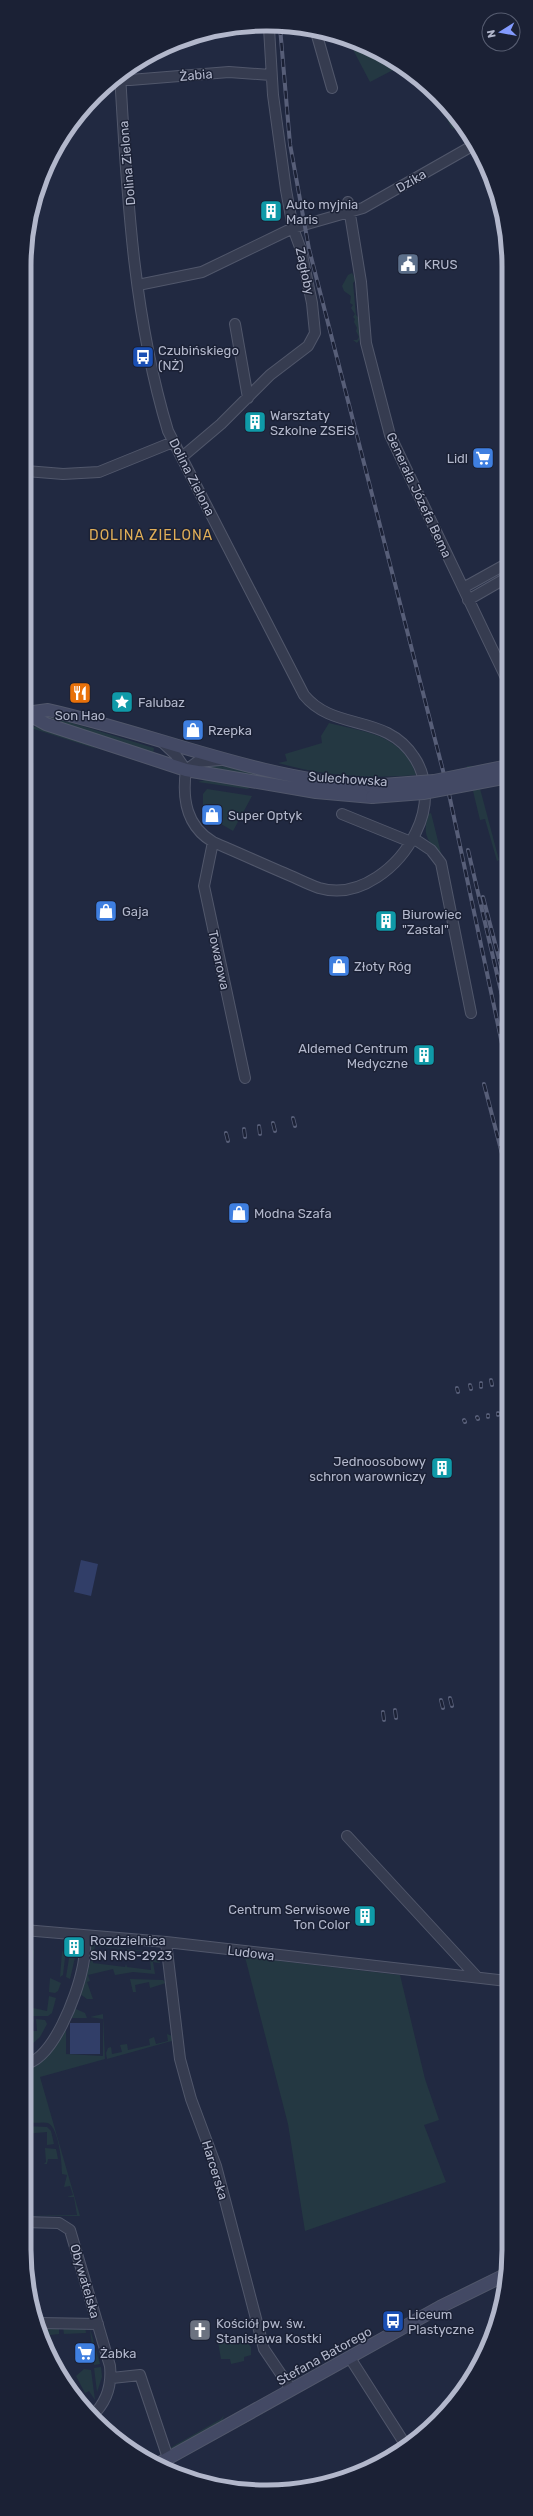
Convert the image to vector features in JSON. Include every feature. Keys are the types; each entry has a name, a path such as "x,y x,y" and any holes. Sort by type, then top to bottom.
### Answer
{"street":[{"name":"Zagłoby","path":"182,457 221,424 280,366 308,346 314,333 312,304 301,250 293,228 280,152 271,75 269,31"},
{"path":"317,37 332,88"},
{"name":"Żabia","path":"125,78 130,80 229,72 271,75"},
{"name":"Dolina Zielona","path":"120,83 138,285 158,395 173,442 304,695 311,704 329,715 385,730 398,738 414,756 423,778 426,796 422,818 412,840"},
{"name":"Dzika","path":"138,285 202,272 293,228 349,214 363,208 469,148"},
{"name":"Generała Józefa Bema","path":"348,202 359,268 366,344 385,417 397,451 502,670"},
{"path":"235,324 248,398"},
{"path":"31,471 63,474 99,472 173,442"},
{"path":"463,588 502,566"},
{"path":"468,600 502,580"},
{"name":"Sulechowska","path":"31,712 48,710 232,760 315,781 371,792 502,767"},
{"name":"Sulechowska","path":"31,716 46,724 186,770 316,792 423,793 502,778"},
{"name":"Sulechowska","path":"159,740 175,754 186,770"},
{"name":"Sulechowska","path":"186,770 197,762 232,760"},
{"path":"186,770 184,793 189,816 200,834 213,842 319,888 332,890 364,884 380,876 404,854 412,840"},
{"path":"342,814 412,840 431,850 440,864 459,945 471,1013"},
{"name":"Towarowa","path":"213,842 204,886 245,1078"},
{"path":"347,1836 477,1977"},
{"name":"Ludowa","path":"31,1931 166,1942 502,1980"},
{"path":"31,2062 42,2055 57,2034 81,1976 86,1936"},
{"name":"Harcerska","path":"166,1942 180,2059 191,2099 216,2166 264,2349 291,2390"},
{"name":"Obywatelska","path":"31,2222 59,2223 70,2230 98,2324 112,2378"},
{"name":"Stefana Batorego","path":"162,2461 452,2301 500,2277"},
{"path":"42,2323 98,2324"},
{"path":"350,2358 403,2441"},
{"path":"96,2412 103,2404 112,2378 140,2375 168,2458"}],"shaded area":[{"path":"352,47 371,55 393,70 370,82"},
{"path":"441,108 456,127 452,129"},
{"path":"352,273 356,280 353,283 356,315 359,318 361,335 357,343 353,340 357,340 359,337 354,322 355,319 353,317 355,314 351,308 353,305 350,303 351,296 344,291 342,286 348,275"},
{"path":"43,714 154,748 153,755 37,715"},
{"path":"329,723 381,737 392,743 402,751 410,761 416,775 381,777 330,774 278,763 287,761 285,754 322,743 321,736"},
{"path":"37,726 78,739 97,749 31,728"},
{"path":"210,764 254,772 255,777 197,767"},
{"path":"467,766 474,766 499,860 497,861 485,819 480,820"},
{"path":"208,779 253,787 247,789 198,782"},
{"path":"207,789 252,796 233,831 216,821 219,815 208,810 205,815 209,817 205,821 203,818 203,794"},
{"path":"431,813 440,854 429,840 426,832 428,814"},
{"path":"91,1945 156,1952 160,1963 153,1962 155,1974 133,1972 115,1975 113,1969 88,1975 90,1981 87,1982 93,1999 87,1999 80,1994 91,1960 93,1960 93,1963 125,1967 126,1964 127,1967 151,1970 148,1952 95,1946 94,1953 90,1950"},
{"path":"66,1949 63,1975 60,1977 62,1952"},
{"path":"34,1950 33,1965 31,1965 31,1951"},
{"path":"70,1952 76,1953 70,1979 66,1977"},
{"path":"245,1957 400,1975 425,2079 439,2120 424,2125 446,2182 305,2231 288,2124"},
{"path":"50,1978 61,1983 58,1991 55,1993 49,1992"},
{"path":"130,1979 163,1980 166,1983 150,1988 149,1982 135,1985 136,1992 133,1992"},
{"path":"49,1996 56,1998 52,2013 48,2016 31,2015 31,2008 47,2011"},
{"path":"76,2009 85,2013 87,2018 70,2018"},
{"path":"103,2014 105,2059 40,2077 80,2216 31,2216 77,2215 74,2197 67,2197 73,2195 70,2186 64,2187 67,2175 62,2174 59,2147 55,2132 52,2126 48,2123 31,2123 31,2067 52,2051 69,2019 66,2028 66,2054 103,2056 103,2019 90,2017"},
{"path":"34,2019 32,2031 37,2031 36,2019 45,2020 47,2024 40,2037 31,2045 31,2022"},
{"path":"167,2034 172,2036 175,2040 107,2059 106,2053 108,2048 111,2047 112,2054 122,2052 120,2045 127,2044 128,2050 150,2045 149,2039 154,2037 156,2044 168,2041"},
{"path":"31,2126 47,2127 51,2131 54,2144 47,2145 47,2132 31,2133"},
{"path":"45,2148 56,2149 58,2159 48,2159 47,2164 44,2164 46,2162"},
{"path":"43,2326 59,2326 59,2334 47,2335"},
{"path":"63,2327 85,2327 86,2333 64,2334"},
{"path":"90,2329 100,2364 94,2365"},
{"path":"243,2338 251,2347 251,2355 244,2357 244,2361 231,2364 230,2359 221,2359 218,2342"},
{"path":"101,2367 102,2377 97,2392 94,2368"},
{"path":"84,2369 91,2370 95,2400 89,2391 85,2393 76,2376"},
{"path":"224,2415 222,2421 174,2448 170,2448 221,2419"}],"water":[{"path":"81,1560 98,1564 91,1596 74,1592"},
{"path":"70,2023 100,2023 100,2054 70,2054"}],"railway":[{"path":"280,32 290,144 309,249 449,794 502,1044"},
{"path":"468,850 502,995"},
{"path":"483,897 502,970"},
{"path":"484,1084 502,1154"},
{"path":"293,1118 295,1126"},
{"path":"273,1123 275,1131"},
{"path":"259,1126 260,1134"},
{"path":"244,1129 245,1137"},
{"path":"226,1133 228,1141"},
{"path":"491,1380 492,1385"},
{"path":"470,1385 471,1389"},
{"path":"457,1388 458,1392"},
{"path":"450,1698 452,1706"},
{"path":"441,1700 443,1708"},
{"path":"395,1710 396,1718"},
{"path":"383,1712 384,1720"}],"place":[{"name":"Auto myjnia Maris","path":"271,211"},
{"name":"KRUS","path":"408,264"},
{"name":"Czubińskiego (NŻ)","path":"143,357"},
{"name":"Warsztaty Szkolne ZSEiS","path":"255,422"},
{"name":"Lidl","path":"483,458"},
{"name":"Son Hao","path":"80,693"},
{"name":"Falubaz","path":"122,702"},
{"name":"Rzepka","path":"193,730"},
{"name":"Super Optyk","path":"212,815"},
{"name":"Gaja","path":"106,911"},
{"name":"Biurowiec \"Zastal\"","path":"386,921"},
{"name":"Złoty Róg","path":"339,966"},
{"name":"Aldemed Centrum Medyczne","path":"424,1055"},
{"name":"Modna Szafa","path":"239,1213"},
{"name":"Jednoosobowy schron warowniczy","path":"442,1468"},
{"name":"Centrum Serwisowe Ton Color","path":"365,1916"},
{"name":"Rozdzielnica SN RNS-2923","path":"74,1947"},
{"name":"Liceum Plastyczne","path":"393,2321"},
{"name":"Kościół pw. św. Stanisława Kostki","path":"200,2330"},
{"name":"Żabka","path":"85,2353"}],"district":[{"name":"DOLINA ZIELONA","path":"151,535"}]}
